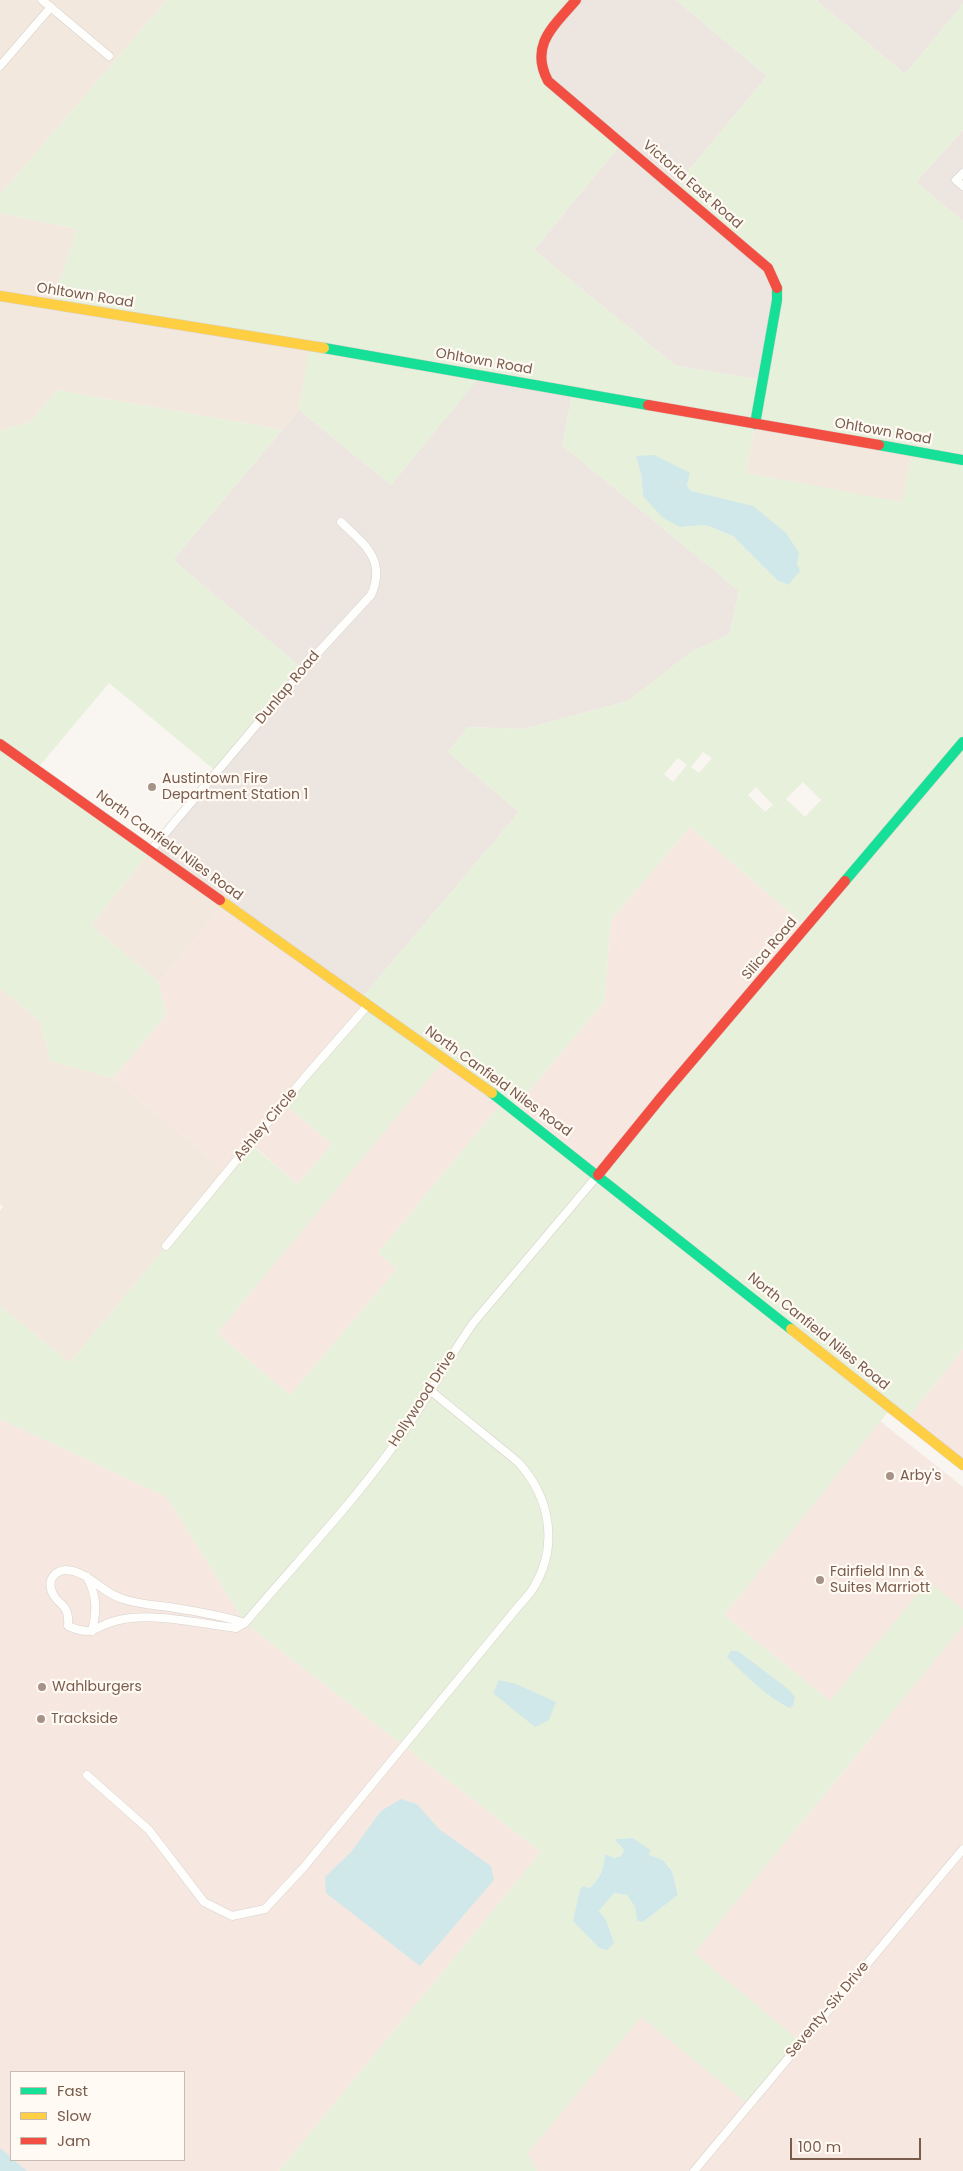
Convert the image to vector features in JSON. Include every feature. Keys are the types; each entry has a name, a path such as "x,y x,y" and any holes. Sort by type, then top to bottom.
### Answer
{"street":[{"path":"42,0 109,56"},
{"name":"Victoria East Road","path":"576,0 548,34 539,50 539,65 548,81 768,268 773,275 776,284 777,300 755,424"},
{"path":"0,66 51,7"},
{"path":"963,173 956,180 963,186"},
{"name":"Ohltown Road","path":"0,296 328,349 963,460"},
{"name":"Dunlap Road","path":"151,850 312,659 371,595 376,584 378,571 372,554 341,522"},
{"name":"Silica Road","path":"598,1175 663,1095 963,742"},
{"name":"North Canfield Niles Road","path":"0,744 503,1101 963,1466"},
{"name":"Ashley Circle","path":"166,1246 305,1077 368,1005"},
{"name":"Hollywood Drive","path":"245,1623 380,1464 431,1391 458,1344 474,1322 598,1175"},
{"path":"87,1776 148,1830 204,1902 232,1916 265,1909 304,1867 534,1587 543,1567 548,1548 548,1516 544,1502 529,1475 518,1462 431,1391"},
{"path":"75,1570 86,1575 119,1598 144,1604 216,1614 245,1623 236,1628 138,1617 117,1620 92,1631 80,1632 68,1626 69,1617 63,1604 52,1592 51,1578 58,1571 75,1570"},
{"path":"86,1575 92,1587 97,1609 92,1631"},
{"name":"Seventy-Six Drive","path":"694,2171 963,1848"}],"shaded area":[{"path":"0,0 167,0 0,195"},
{"path":"576,0 676,0 767,76 674,188 768,268 776,284 763,380 676,366 534,250 622,143 551,84 538,58"},
{"path":"816,0 963,0 963,4 905,74"},
{"path":"963,130 963,221 916,182"},
{"path":"0,213 77,229 52,304 310,347 299,410 282,430 57,390 30,422 0,431"},
{"path":"481,375 573,391 562,445 739,591 729,635 694,650 628,701 523,729 468,727 448,752 519,812 360,1000 151,850 303,669 173,560 299,410 391,485"},
{"path":"755,424 912,451 902,503 746,473"},
{"path":"690,827 807,927 598,1175 514,1109 604,1002 611,920"},
{"path":"151,850 225,903 159,983 91,925"},
{"path":"225,903 368,1005 284,1104 332,1144 298,1184 251,1144 227,1172 113,1078 166,1015 159,983"},
{"path":"0,988 40,1021 51,1061 113,1078 227,1172 70,1363 0,1306 0,1211 3,1206 0,1204"},
{"path":"444,1059 503,1101 378,1253 397,1269 290,1395 217,1333"},
{"path":"963,1349 963,1465 906,1420"},
{"path":"0,1419 167,1497 245,1623 541,1852 279,2171 0,2171"},
{"path":"880,1421 963,1487 963,2171 537,2171 527,2153 873,1736 724,1615"}],"green space":[{"path":"167,0 576,0 548,34 543,73 622,143 534,250 676,366 763,380 777,300 773,275 674,188 767,76 676,0 816,0 905,74 963,4 963,130 916,182 963,221 963,1349 906,1420 891,1408 724,1615 830,1701 928,1581 963,1609 963,1626 694,1953 801,2042 749,2105 641,2017 528,2153 537,2171 279,2171 541,1852 245,1623 167,1497 0,1419 0,1306 70,1363 250,1144 298,1184 332,1144 284,1104 368,1006 360,1000 519,812 448,752 468,727 523,729 628,701 694,650 729,635 739,591 562,445 573,391 481,376 391,485 299,410 309,347 52,305 77,229 0,213 0,195","holes":["755,424 912,452 902,502 746,473","641,473 690,473 687,486 691,491 719,499 788,585 777,580 733,536 706,525 680,527 643,496","703,752 712,758 699,773 691,767","678,758 687,765 673,782 664,774","803,782 821,800 805,817 786,799","756,787 773,805 765,812 748,795","690,827 807,927 598,1174 514,1109 604,1002 611,920","445,1059 503,1101 378,1253 397,1269 290,1395 217,1333","738,1651 755,1666 728,1657","633,1838 649,1850 649,1855 663,1860 672,1870 678,1895 643,1922 637,1921 635,1907 627,1895 614,1893 599,1911 606,1920 599,1948 589,1938 583,1886 590,1888 596,1880 602,1868 605,1854 614,1858 621,1856 624,1850 619,1845 617,1839"]},
{"path":"57,390 282,430 173,560 303,669 217,772 109,683 37,769 151,850 91,925 159,983 166,1015 113,1078 51,1061 40,1021 0,988 0,431 30,422"}],"water":[{"path":"654,455 690,473 687,486 691,491 753,506 786,533 799,553 797,564 800,571 788,585 777,580 733,536 706,525 680,527 663,518 643,496 641,473 636,456"},
{"path":"731,1651 738,1651 788,1689 795,1697 793,1706 789,1708 756,1685 727,1657"},
{"path":"499,1680 516,1684 556,1702 549,1720 535,1727 493,1693"},
{"path":"401,1799 417,1804 439,1829 491,1866 494,1880 420,1966 326,1893 325,1877 351,1852 381,1811"},
{"path":"633,1838 650,1850 649,1855 663,1860 672,1871 678,1895 643,1922 637,1921 635,1907 627,1895 614,1893 599,1911 606,1920 614,1943 607,1950 599,1948 573,1921 580,1890 583,1886 590,1888 599,1877 604,1864 605,1854 614,1858 621,1856 624,1850 616,1841 617,1839"},
{"path":"0,2148 10,2156 10,2161 15,2161 27,2171 0,2171"}],"traffic: fast":[{"path":"755,424 777,300 777,288"},
{"path":"324,348 648,405"},
{"path":"879,445 963,460"},
{"path":"845,881 963,742"},
{"path":"492,1093 791,1329"}],"traffic: slow":[{"path":"0,296 324,348"},
{"path":"220,900 492,1093"},
{"path":"791,1329 963,1465"}],"traffic: jam":[{"path":"576,0 552,28 543,46 541,57 548,81 768,268 777,288"},
{"path":"648,405 879,445"},
{"path":"0,744 220,900"},
{"path":"598,1175 663,1095 845,881"}],"place":[{"name":"Austintown Fire Department Station 1","path":"152,787"},
{"name":"Arby's","path":"890,1476"},
{"name":"Fairfield Inn & Suites Marriott","path":"820,1580"},
{"name":"Wahlburgers","path":"42,1687"},
{"name":"Trackside","path":"41,1719"}]}
